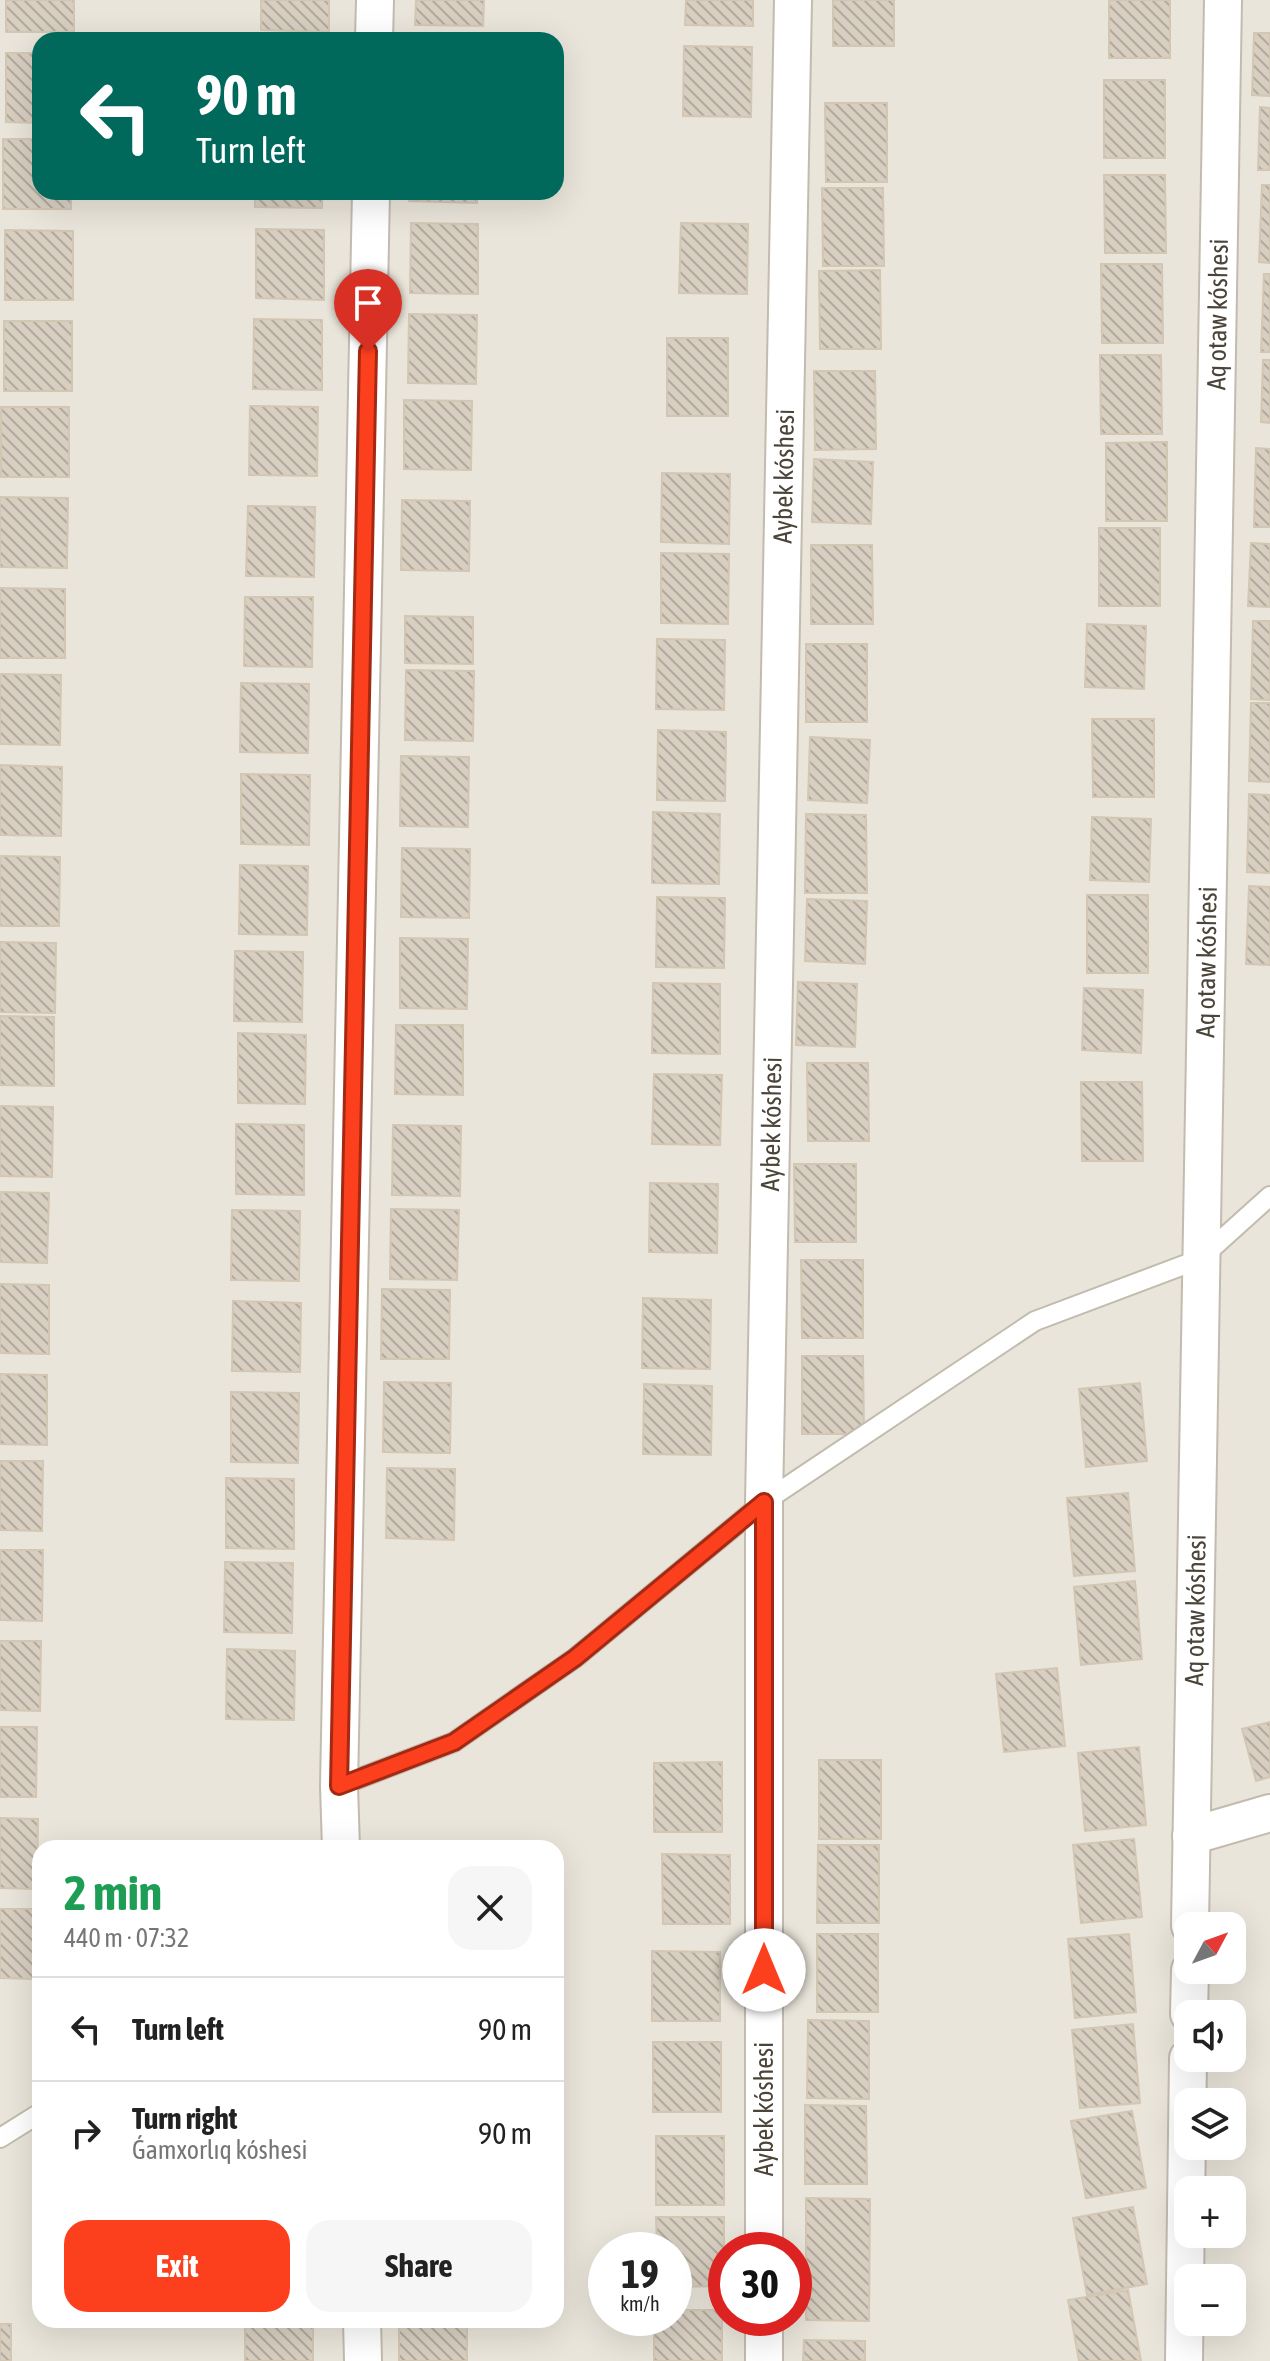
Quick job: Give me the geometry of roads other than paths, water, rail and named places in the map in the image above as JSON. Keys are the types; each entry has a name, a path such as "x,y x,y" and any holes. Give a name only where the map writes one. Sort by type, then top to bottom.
{"street":[{"path":"374,32 375,0"},
{"name":"Aybek kóshesi","path":"764,2232 764,1502 793,0"},
{"name":"Aq otaw kóshesi","path":"1190,1912 1223,0"},
{"path":"341,1840 339,1786 371,200"},
{"path":"1191,1836 1270,1813"},
{"path":"1184,2361 1188,2072"},
{"path":"362,2328 363,2361"},
{"path":"764,2336 764,2361"}],"lane":[{"path":"339,1786 454,1742 575,1658 764,1502 1035,1321 1200,1259 1270,1196"},
{"path":"0,2138 32,2118"}]}
